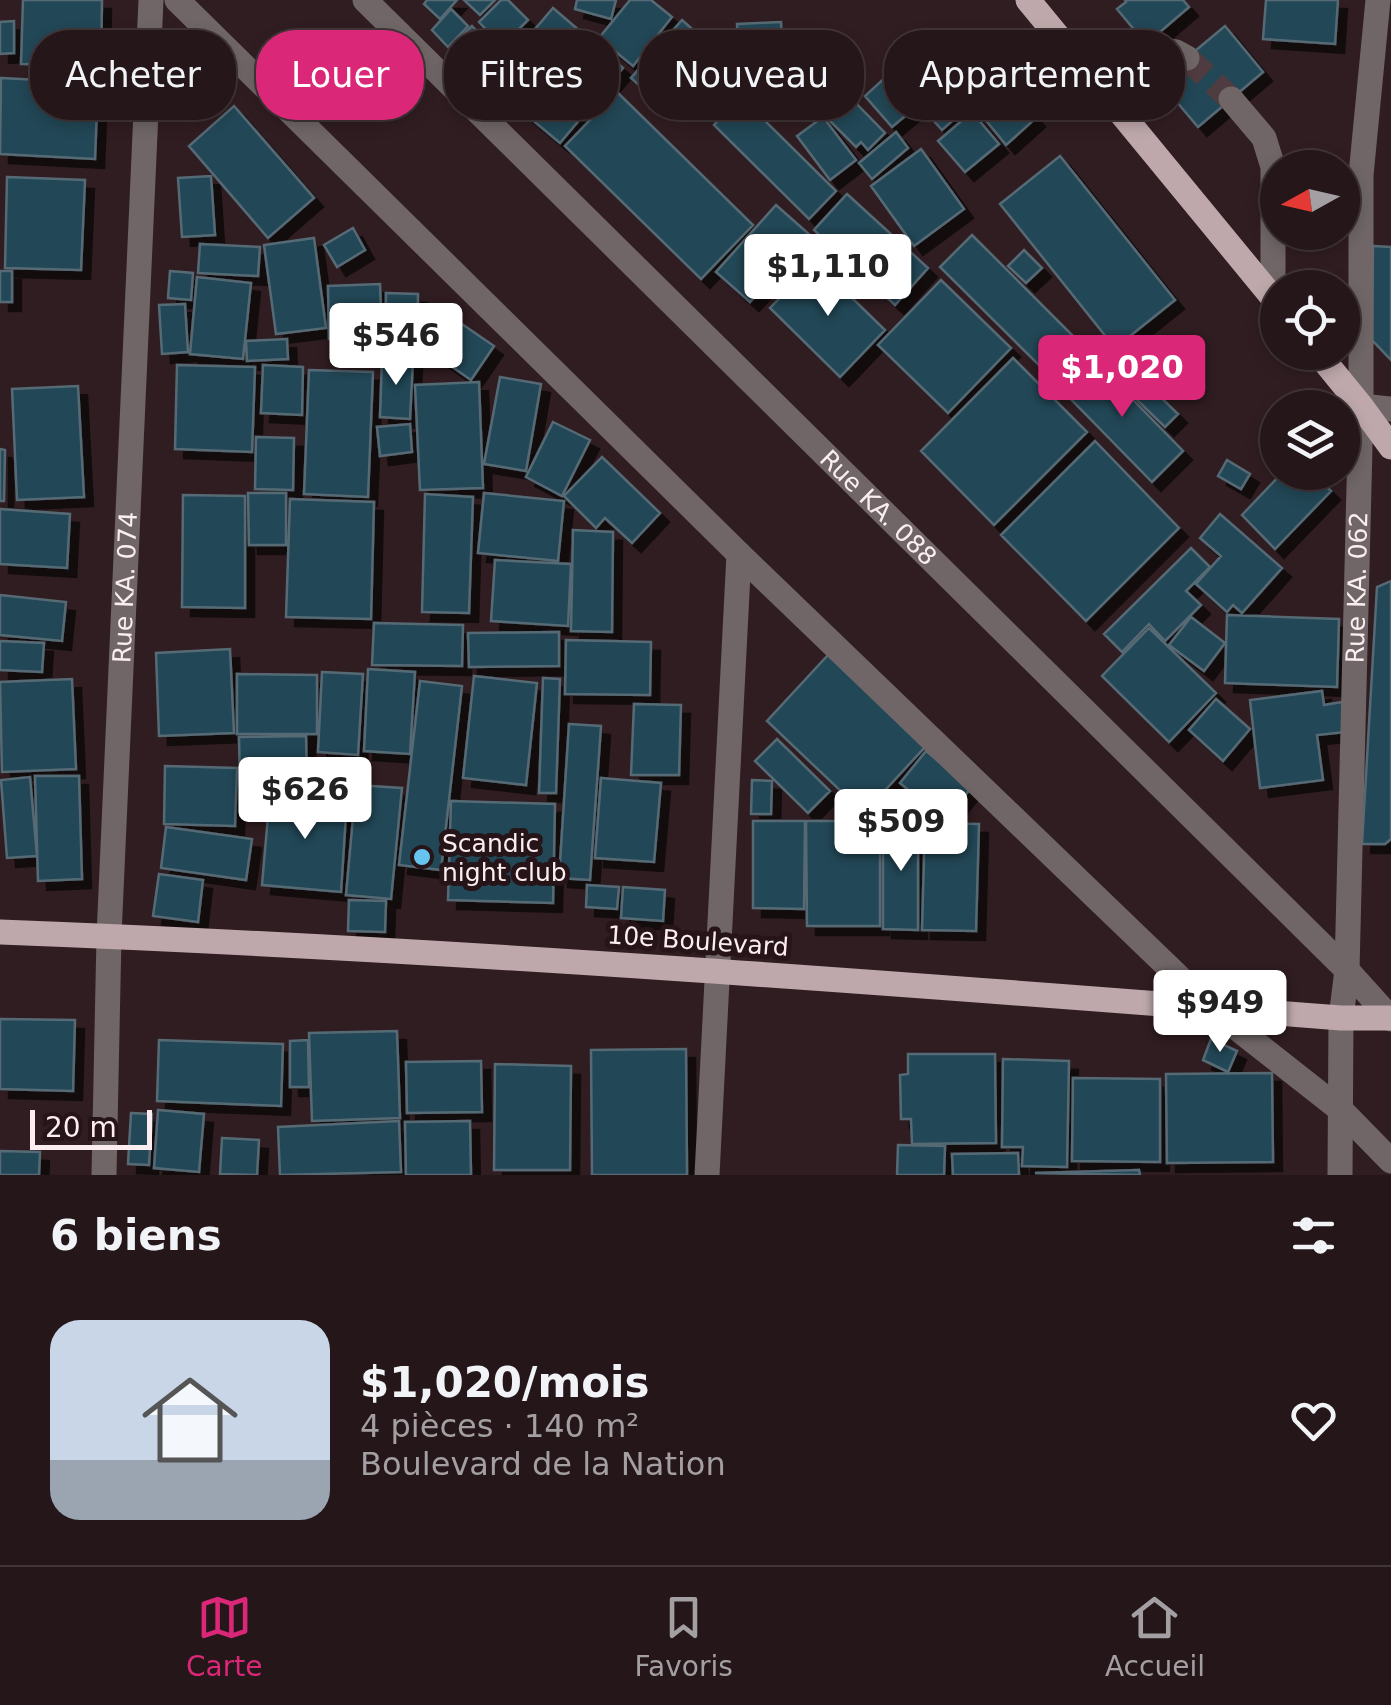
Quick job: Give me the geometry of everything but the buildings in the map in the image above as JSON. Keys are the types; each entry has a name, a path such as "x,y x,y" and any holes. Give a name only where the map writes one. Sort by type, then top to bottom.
{"main road":[{"path":"1028,0 1052,30"},
{"path":"1126,120 1260,283"},
{"path":"1333,370 1391,447"},
{"name":"10e Boulevard","path":"0,932 718,971 1342,1018 1391,1018"}],"street":[{"name":"Rue KA. 074","path":"104,1175 109,936 151,0"},
{"path":"177,0 739,554 1211,1008 1342,1111 1391,1161"},
{"name":"Rue KA. 088","path":"365,0 1347,970 1391,1018"},
{"name":"Rue KA. 062","path":"1340,1175 1362,406 1361,176 1378,0"},
{"path":"1232,98 1264,138 1273,167 1275,270"},
{"path":"1362,406 1391,409"},
{"path":"707,1175 739,554"}],"tunnel":[{"path":"1187,58 1231,99"}],"place":[{"name":"Scandic night club","path":"422,857"}]}
